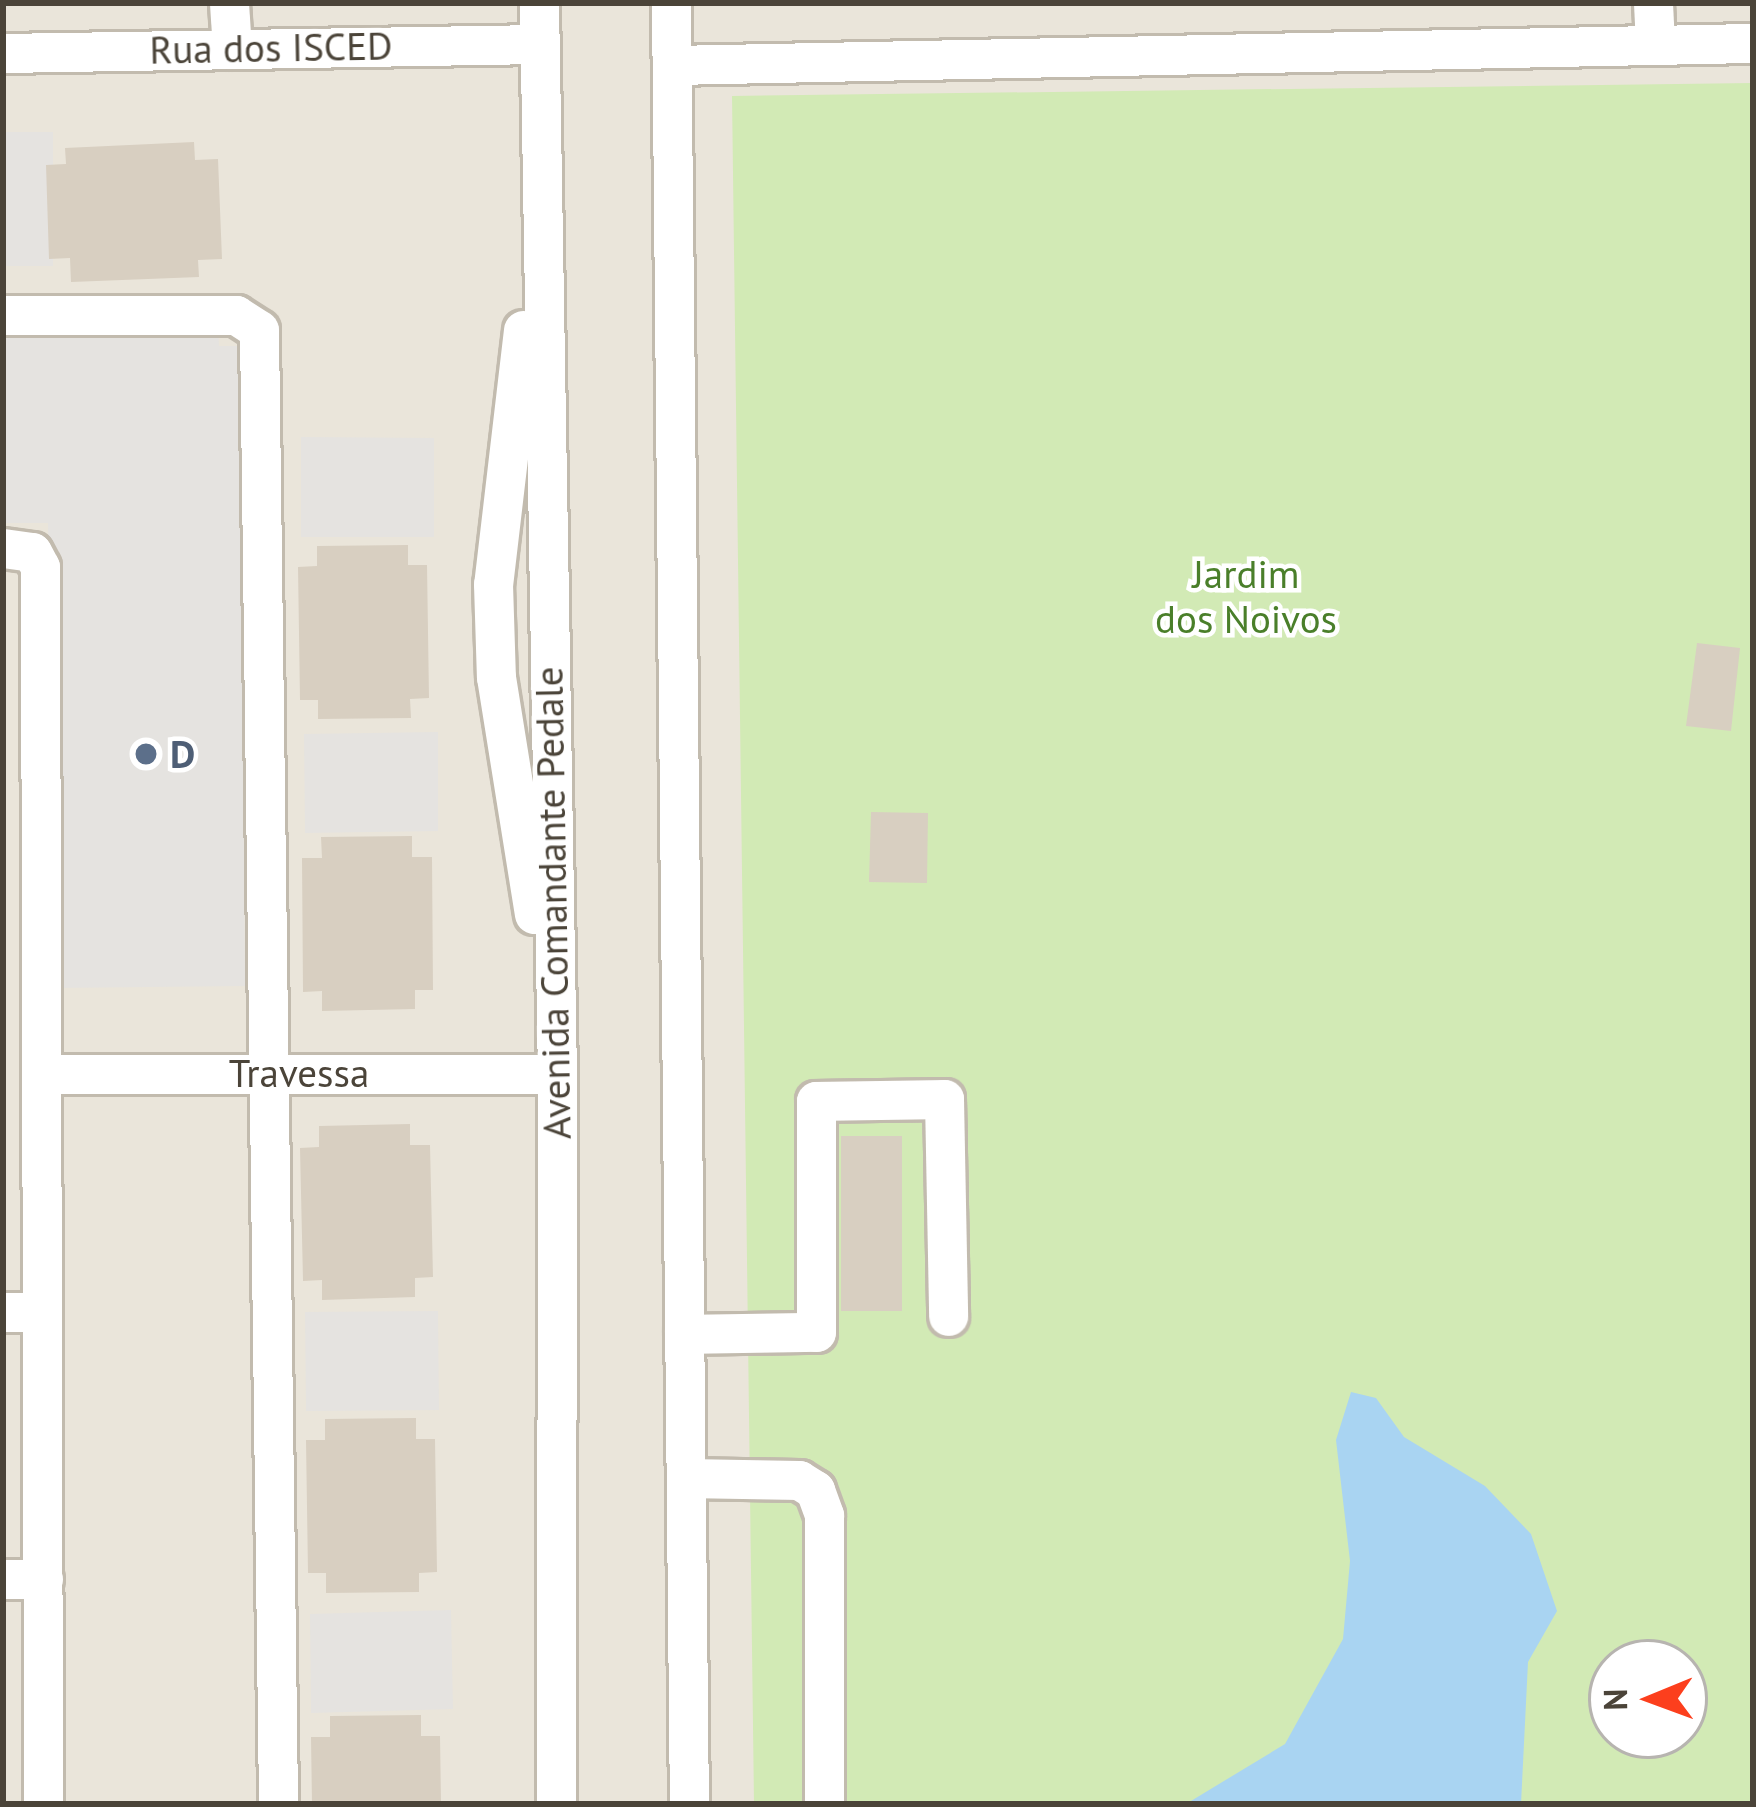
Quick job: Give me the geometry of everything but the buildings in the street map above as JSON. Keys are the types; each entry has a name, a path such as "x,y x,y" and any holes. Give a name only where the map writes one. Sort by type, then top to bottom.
{"street":[{"path":"229,3 232,49"},
{"name":"Avenida Comandante Pedale","path":"539,3 557,1074 556,1804"},
{"path":"671,3 689,1804"},
{"path":"1653,3 1655,44"},
{"path":"673,65 1753,43"},
{"name":"Rua dos ISCED","path":"3,53 539,44"},
{"path":"542,224 493,584 508,769 554,991"},
{"path":"3,315 236,315 259,330 278,1804"},
{"path":"3,548 32,552 40,567 22,931 41,1074 22,1311 43,1579 43,1804"},
{"name":"Travessa","path":"41,1074 557,1074"},
{"path":"684,1334 816,1332 816,1101 944,1099 948,1316"},
{"path":"686,1478 799,1480 815,1490 824,1514 824,1804"},
{"path":"3,1579 43,1579"}],"shaded area":[{"path":"3,3 1753,3 1753,1804 3,1804"},
{"path":"3,132 53,132 53,266 3,266"},
{"name":"D","path":"218,321 219,346 240,346 245,986 52,988 48,523 3,523 3,323"},
{"path":"301,437 434,438 434,537 301,537"},
{"name":"D","path":"438,732 438,831 305,833 304,734"},
{"path":"438,1311 439,1410 306,1411 305,1312"},
{"path":"451,1610 453,1709 311,1713 310,1614"}],"green space":[{"name":"Jardim dos Noivos","path":"1753,83 1753,1804 754,1804 732,96"}],"water":[{"path":"1351,1392 1376,1398 1404,1437 1485,1486 1531,1534 1557,1611 1528,1662 1521,1804 1186,1804 1285,1744 1343,1639 1350,1561 1336,1440"}],"place":[{"name":"D","path":"146,754"}]}
